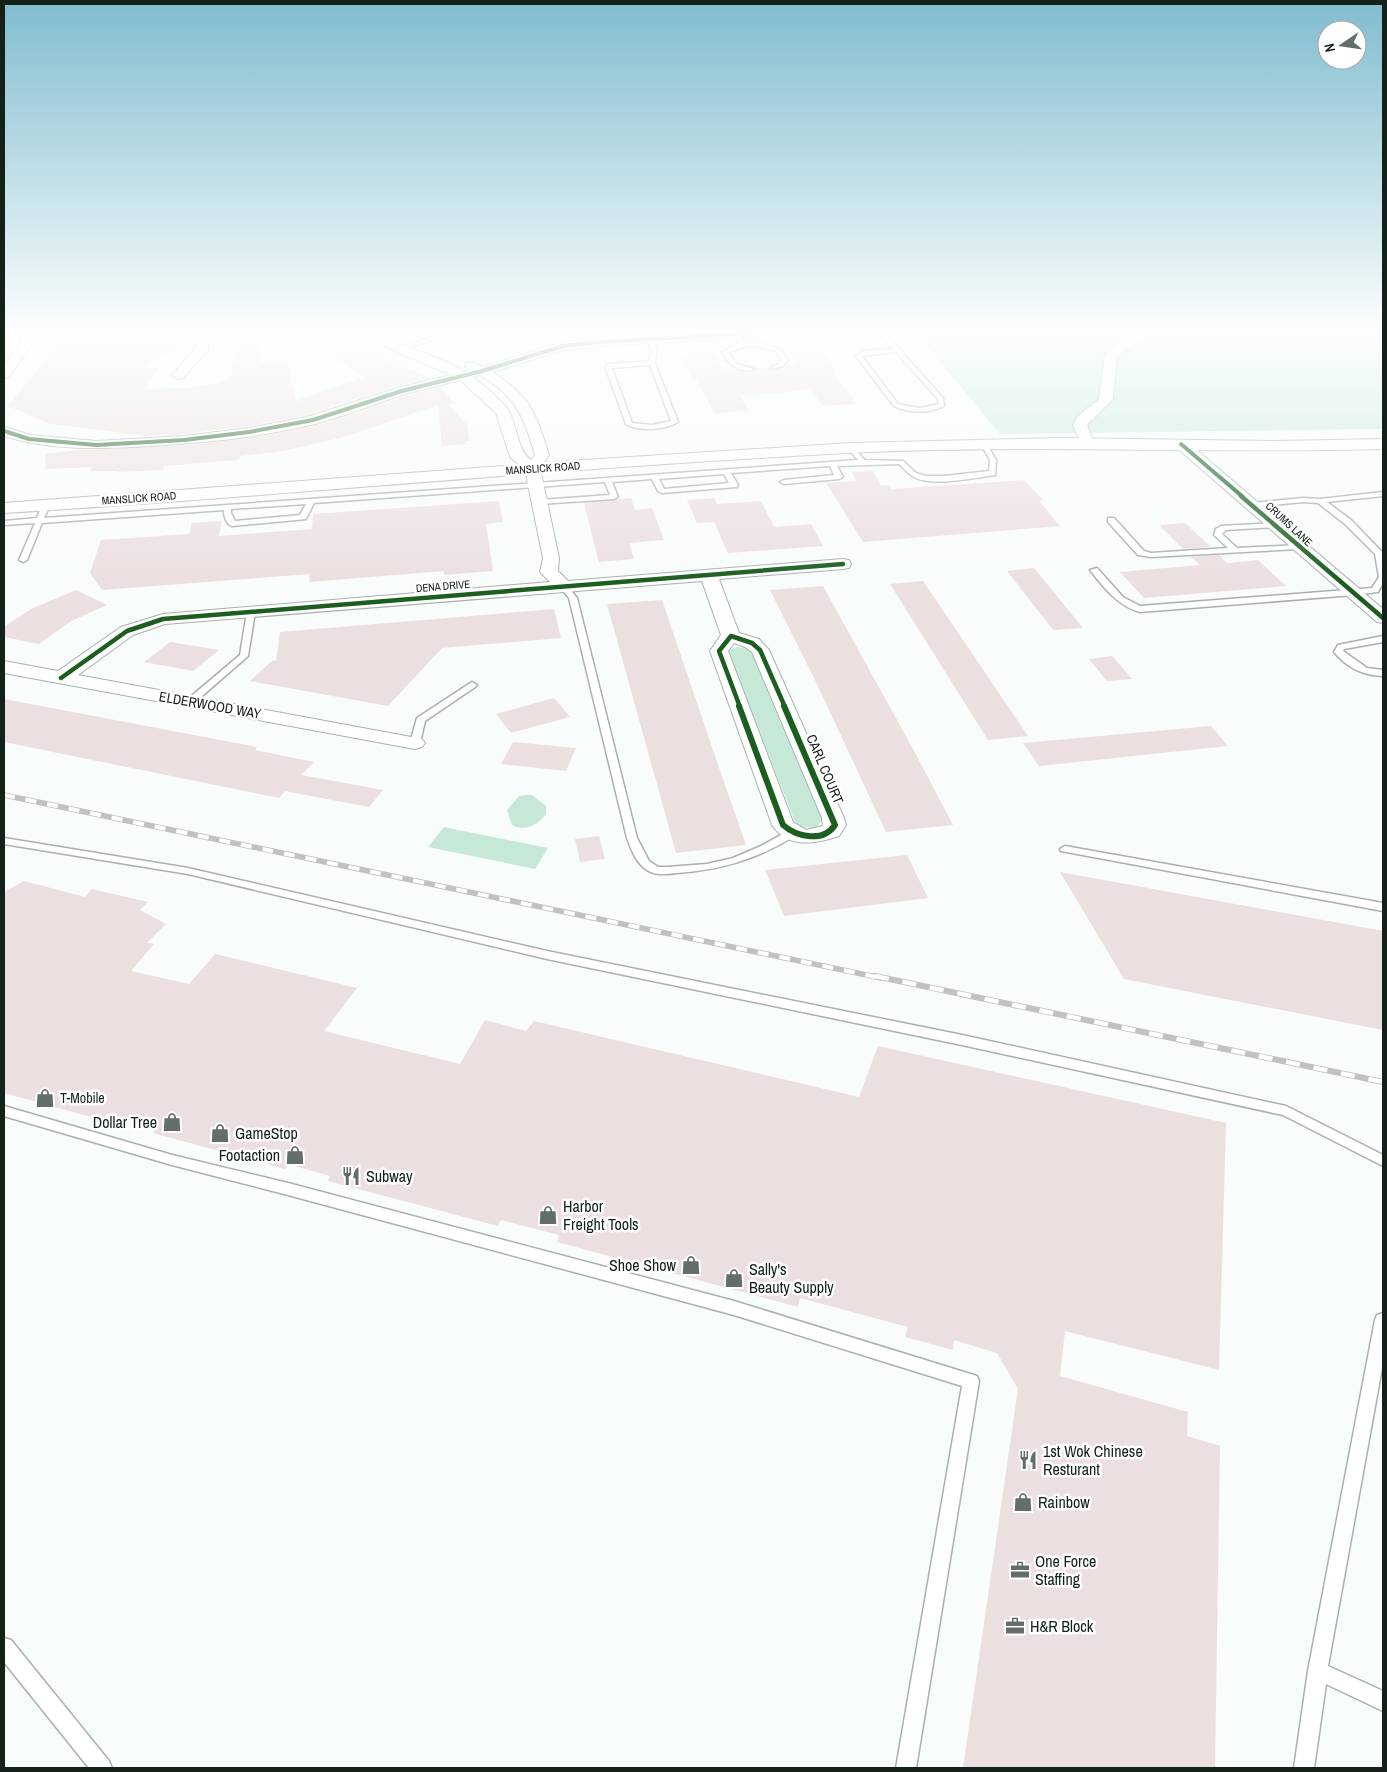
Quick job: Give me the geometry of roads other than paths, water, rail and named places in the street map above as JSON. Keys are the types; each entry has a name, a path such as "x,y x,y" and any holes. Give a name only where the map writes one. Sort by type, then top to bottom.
{"main road":[{"name":"MANSLICK ROAD","path":"4,508 43,513 278,489 532,468 851,448 1087,443 1327,446 1383,444"}],"street":[{"path":"4,431 29,439 96,445 184,440 240,433 313,420 326,416"},
{"path":"504,416 517,457 532,468 551,558 549,572 563,586"},
{"path":"529,416 542,455 532,468"},
{"path":"1087,416 1080,425 1087,443"},
{"name":"CRUMS LANE","path":"1181,444 1383,618"},
{"name":"DENA DRIVE","path":"61,678 113,639 141,625 162,620 843,564"},
{"path":"708,574 731,636 719,651 783,825 792,834"},
{"name":"CARL COURT","path":"731,636 752,642 760,650 835,825 831,831 805,837 792,834"},
{"name":"ELDERWOOD WAY","path":"4,667 416,742"}],"lane":[{"path":"626,416 629,424 640,428 661,426 675,422 672,416"},
{"path":"4,523 43,513 228,507 358,498 358,505 538,493 608,480 863,462 901,462 914,475 920,478 932,479 992,474 993,460 984,444"},
{"path":"851,448 863,462"},
{"path":"784,482 839,477 832,464"},
{"path":"655,477 662,491 734,485 727,472"},
{"path":"538,493 614,497 608,480"},
{"path":"1253,505 1303,500 1320,501 1383,494"},
{"path":"228,507 227,513 232,524 304,517 310,501"},
{"path":"1094,570 1122,602 1140,610 1375,590 1383,577 1379,553 1348,522 1320,501"},
{"path":"23,560 43,513"},
{"path":"1111,520 1141,552 1151,555 1299,547"},
{"path":"1236,551 1218,535 1219,531 1224,528 1275,525"},
{"path":"563,586 573,598 632,838 643,862 653,869 666,871 692,870 729,864 749,857 792,834"},
{"path":"191,701 244,656 251,612"},
{"path":"1383,639 1341,647 1338,652 1358,668 1375,674 1383,672"},
{"path":"416,742 420,720 472,685"},
{"path":"4,841 188,871 547,955 962,1040 1286,1111 1383,1160"},
{"path":"1065,849 1383,907"},
{"path":"4,1111 172,1160 430,1226 734,1308 971,1382 906,1768"},
{"path":"1304,1768 1318,1671 1383,1320"},
{"path":"4,1647 102,1768"},
{"path":"1318,1671 1383,1701"}],"railway":[{"path":"4,795 881,978"},
{"path":"875,976 1383,1082"}],"place":[{"name":"T-Mobile","path":"45,1098"},
{"name":"Dollar Tree","path":"172,1122"},
{"name":"GameStop","path":"220,1133"},
{"name":"Footaction","path":"295,1155"},
{"name":"Subway","path":"351,1176"},
{"name":"Harbor Freight Tools","path":"548,1215"},
{"name":"Shoe Show","path":"691,1265"},
{"name":"Sally's Beauty Supply","path":"734,1278"},
{"name":"1st Wok Chinese Resturant","path":"1028,1460"},
{"name":"Rainbow","path":"1023,1502"},
{"name":"One Force Staffing","path":"1020,1570"},
{"name":"H&R Block","path":"1015,1626"}]}
